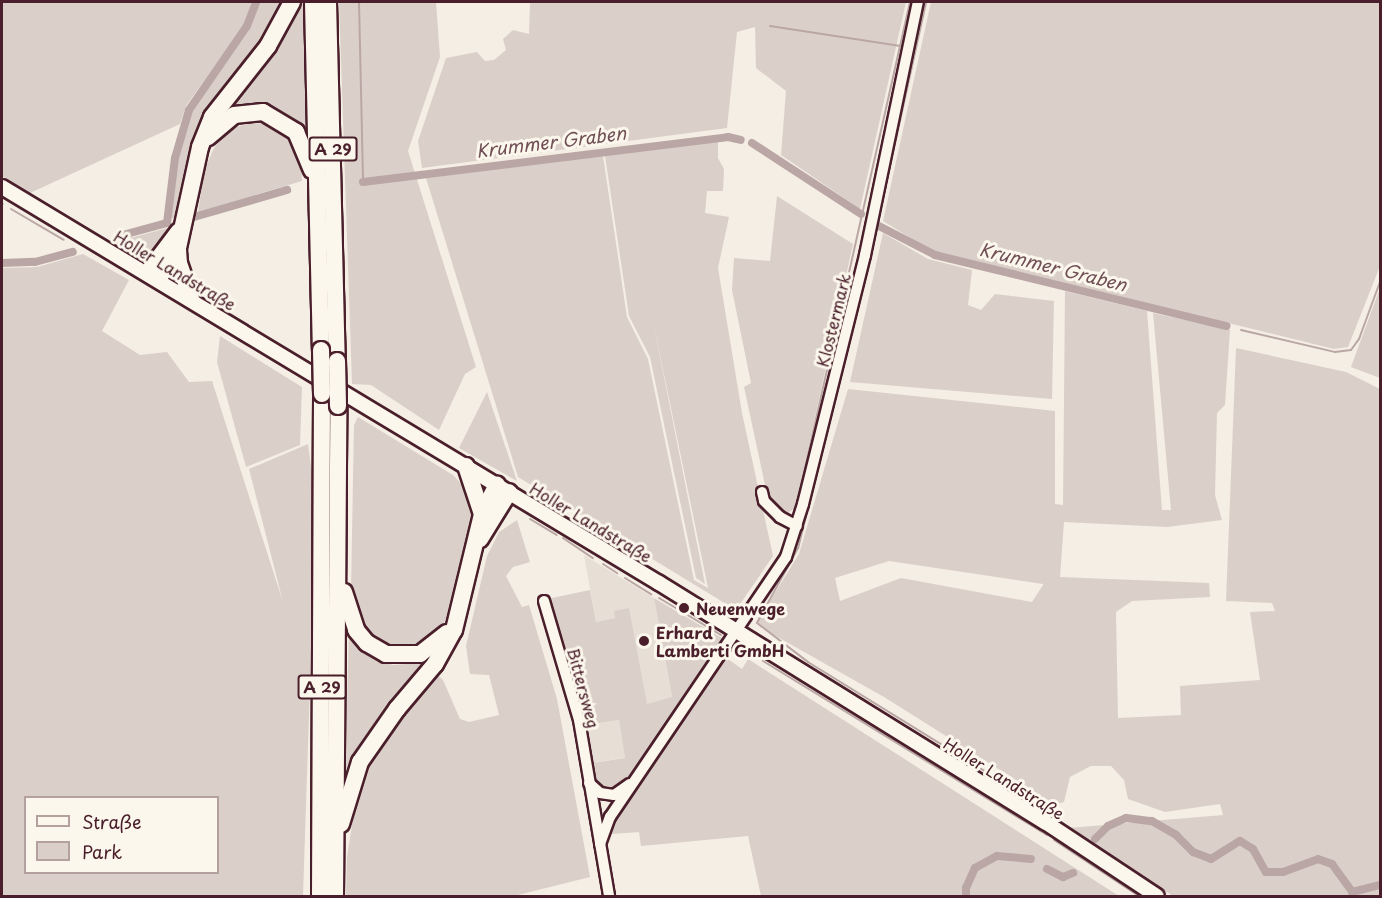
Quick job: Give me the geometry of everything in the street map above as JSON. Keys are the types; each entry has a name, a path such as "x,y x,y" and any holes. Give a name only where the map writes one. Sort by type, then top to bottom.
{"highway":[{"path":"191,298 179,264 179,231 200,147 212,117 268,46 292,2"},
{"name":"A 29","path":"313,2 322,394 320,897"},
{"name":"A 29","path":"328,2 338,406 335,897"},
{"path":"200,147 215,127 234,115 263,112 296,132 318,184"},
{"path":"153,275 179,231"},
{"path":"153,275 178,249"},
{"path":"466,466 482,514"},
{"path":"336,836 360,762 397,709 435,664 458,617 482,514 503,489"},
{"path":"476,545 503,489"},
{"path":"338,579 356,630 367,643 386,654 408,656 429,650 458,617"}],"main road":[{"name":"Holler Landstraße","path":"2,187 153,275 738,632 1045,822 1157,897"}],"street":[{"name":"Klostermark","path":"738,632 786,556 797,526 865,255 918,2"},
{"path":"762,492 764,501 797,526"},
{"name":"Bittersweg","path":"544,601 579,720 609,897"},
{"path":"600,844 610,817 738,632"},
{"path":"589,783 600,793 614,795 634,782"}],"shaded area":[{"path":"584,555 654,598 672,698 647,704 616,618 596,622"},
{"path":"619,720 625,758 592,763 586,725"}],"green space":[{"path":"2,2 252,2 244,25 186,106 180,124 30,193 2,176"},
{"path":"259,2 283,2 269,32 198,131 176,218 168,219 177,158 192,110 251,26"},
{"path":"296,2 305,2 308,141 290,120 217,121"},
{"path":"339,2 436,2 440,57 408,151 476,367 465,374 439,430 371,385 352,384"},
{"path":"530,2 906,2 860,209 781,155 786,91 756,68 755,27 737,32 727,128 422,168 418,141 446,58 477,52 485,61 494,60 506,50 503,39 513,30 529,34"},
{"path":"931,2 1380,2 1380,266 1348,347 1334,349 930,250 883,221"},
{"path":"250,123 269,124 283,131 301,163 302,181 198,212 204,171 214,148 230,129"},
{"path":"718,141 718,158 724,169 723,191 707,191 705,213 729,217 718,268 742,413 773,556 736,610 518,477 426,178 603,156 627,317 648,359 694,580 708,588 652,316 705,584 696,578 650,357 629,316 605,156"},
{"path":"777,196 853,244 795,508 785,515 768,499 744,387 751,383 732,290 734,258 770,261"},
{"path":"171,227 154,250 142,255 126,251 115,242"},
{"path":"883,233 928,259 972,270 968,305 981,310 995,294 1054,301 1052,399 850,382"},
{"path":"83,254 129,280 102,331 140,355 167,352 189,382 212,381 283,602 249,469 308,444 316,503 303,896 2,896 2,268 37,267"},
{"path":"1380,288 1380,378 1351,367"},
{"path":"1065,291 1147,311 1162,510 1171,510 1153,313 1230,330 1225,405 1217,413 1215,495 1222,520 1167,527 1064,522 1060,577 1209,583 1210,597 1132,601 1116,612 1118,718 1181,715 1180,686 1260,680 1250,612 1275,611 1272,603 1226,601 1236,348 1346,372 1380,389 1380,896 1173,896 1068,828 1223,815 1220,804 1165,812 1128,799 1124,780 1111,766 1091,766 1070,777 1064,802 1047,807 1027,787 884,697 760,627 758,620 799,554 848,389 1055,411 1055,504 1063,505","holes":["889,561 1043,584 1032,602 901,578 840,601 835,578"]},
{"path":"220,336 302,387 300,445 246,467 217,362"},
{"path":"487,392 517,481 459,448"},
{"path":"358,417 453,475 474,498 476,511 455,600 440,631 422,643 400,648 379,641 361,624 351,589 354,425"},
{"path":"517,520 530,562 513,567 506,576 522,607 529,605 557,699 590,877 514,896 346,896 347,857 359,780 388,731 435,673 443,680 460,719 469,722 499,715 489,675 470,674 466,646 487,556 499,532"},
{"path":"590,590 596,622 615,618 614,611 629,608 647,704 672,697 654,598 722,638 724,644 635,772 615,790 600,789 592,783 579,698 547,599","holes":["619,720 625,758 592,763 587,725"]},
{"path":"349,628 370,657 393,665 420,663 437,654 370,732 345,789"},
{"path":"725,657 742,669 748,659 1119,896 761,896 748,836 641,846 639,832 612,834 616,817"}],"waterway":[{"path":"119,236 167,223 175,158 189,110 247,26 256,2"},
{"path":"359,2 363,182"},
{"path":"797,503 910,2"},
{"path":"874,239 926,2"},
{"path":"770,26 900,46"},
{"name":"Krummer Graben","path":"363,182 728,137 741,140"},
{"name":"Krummer Graben","path":"752,143 861,214"},
{"name":"Krummer Graben","path":"194,217 287,190"},
{"path":"11,209 64,240"},
{"name":"Krummer Graben","path":"877,225 935,255 1226,326"},
{"name":"Krummer Graben","path":"2,263 35,262 73,252"},
{"name":"Krummer Graben","path":"1241,330 1335,352 1351,350 1359,339 1380,282"},
{"path":"862,288 798,548 757,623 808,662 1041,806"},
{"path":"530,519 557,535"},
{"path":"563,538 593,558"},
{"path":"603,564 617,573"},
{"path":"625,578 651,594"},
{"path":"659,598 721,635"},
{"path":"763,661 1047,835"},
{"path":"1095,839 1108,826 1126,818 1152,821 1176,835 1193,852 1211,859 1240,841 1253,849 1266,872 1283,872 1318,859 1332,864 1352,892 1380,885"},
{"path":"1054,840 1139,896"},
{"path":"966,896 966,888 975,868 997,856 1031,859"},
{"path":"1047,869 1063,877 1073,873"}],"place":[{"name":"Neuenwege","path":"684,608"},
{"name":"Erhard Lamberti GmbH","path":"644,641"}]}
